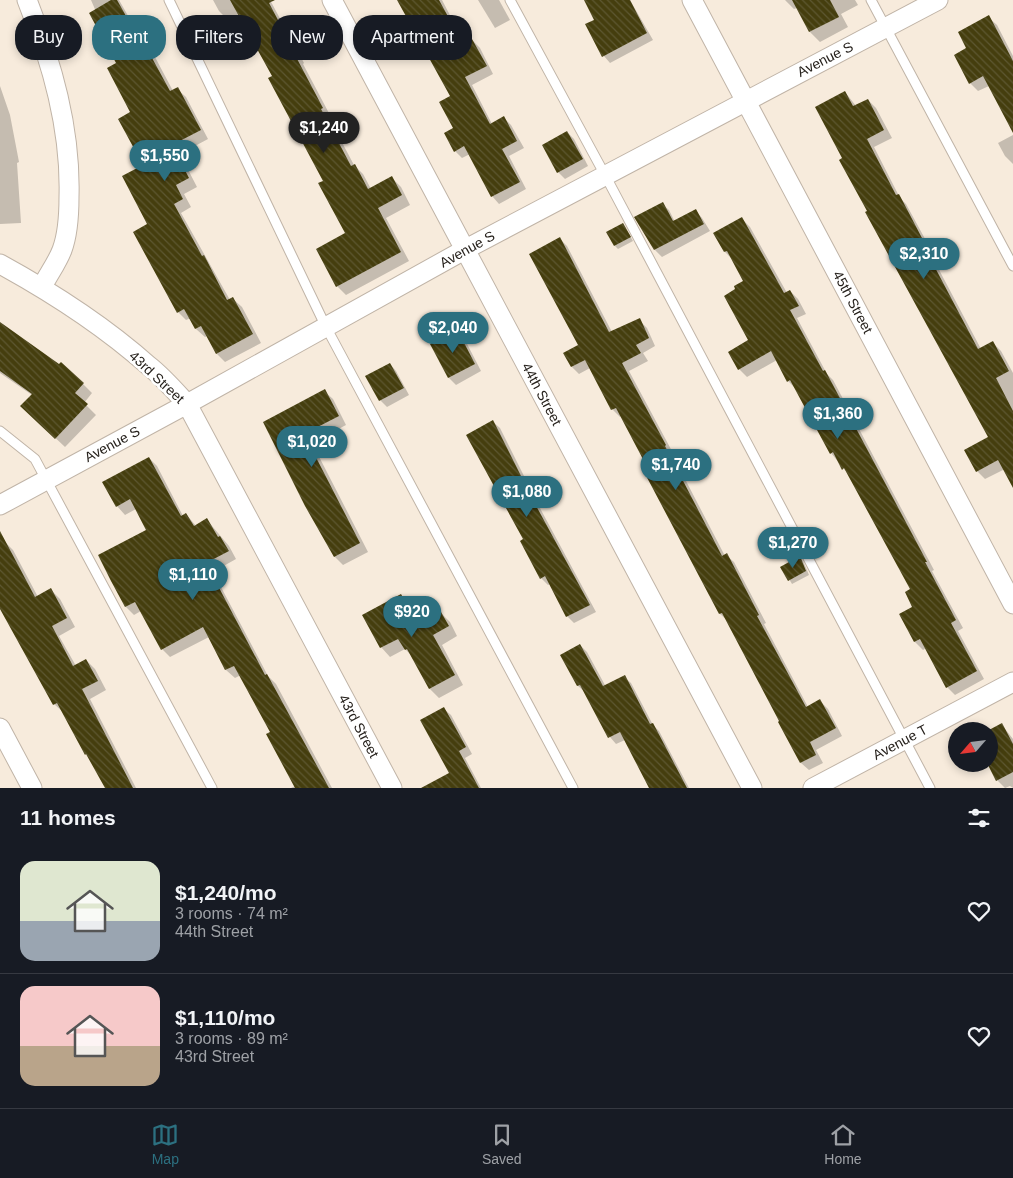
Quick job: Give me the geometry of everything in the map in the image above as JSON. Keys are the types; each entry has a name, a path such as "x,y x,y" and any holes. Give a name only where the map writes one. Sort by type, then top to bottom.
{"street":[{"path":"27,0 52,70 64,124 70,172 69,218 62,250 42,287"},
{"name":"44th Street","path":"332,0 752,788"},
{"name":"45th Street","path":"692,0 1013,604"},
{"name":"Avenue S","path":"0,505 605,175 938,0"},
{"name":"43rd Street","path":"0,264 42,287 90,319 150,366 187,404 392,788"},
{"name":"Avenue T","path":"813,788 1013,682"},
{"path":"0,728 32,788"}],"lane":[{"path":"169,0 326,327 573,788"},
{"path":"510,0 605,175 930,788"},
{"path":"871,0 1013,266"},
{"path":"0,431 36,459 212,788"}],"building":[{"path":"111,0 117,0 125,15 92,15 92,19 89,13"},
{"path":"230,0 275,0 269,3 275,15 271,15 271,60 298,60 351,166 355,164 368,189 392,176 402,195 378,208 401,252 336,287 316,249 345,233 318,183 323,181 268,78 272,76 261,56 261,15 238,15"},
{"path":"397,0 439,0 447,15 405,15"},
{"path":"584,0 630,0 647,33 602,57 585,24 594,20"},
{"path":"792,0 830,0 839,17 809,32"},
{"path":"989,15 1013,61 1013,133 983,76 969,84 954,55 966,48 958,32"},
{"path":"472,39 487,66 465,77 490,124 504,116 517,141 502,149 520,182 491,197 464,146 454,152 444,133 453,128 439,102 450,96 430,60 472,60"},
{"path":"114,60 153,60 170,91 178,87 201,130 172,145 189,178 176,185 183,199 174,204 202,256 204,255 227,300 233,297 253,334 216,354 201,326 195,329 184,309 177,313 133,232 147,224 122,176 143,165 118,119 130,112 107,68 116,63"},
{"path":"845,91 853,106 868,99 884,130 867,139 896,195 899,194 923,240 921,241 978,349 993,341 1009,371 996,378 1013,411 1013,488 998,460 976,472 964,450 988,437 865,212 867,211 839,160 842,158 815,107"},
{"path":"567,131 583,159 557,173 542,145"},
{"path":"663,202 673,221 696,209 704,224 654,250 634,217"},
{"path":"742,217 784,293 790,290 799,306 790,310 823,371 825,370 956,620 951,623 977,671 946,688 920,639 914,642 899,614 912,607 905,592 910,589 844,468 842,470 833,452 830,454 790,380 787,382 771,351 738,370 728,352 748,340 724,296 735,289 734,286 743,281 727,251 724,252 713,233"},
{"path":"623,223 631,237 614,246 606,232"},
{"path":"560,237 609,332 640,318 649,338 636,345 641,353 622,363 722,556 727,553 759,615 757,616 806,707 820,699 836,728 810,742 816,755 800,763 722,613 719,614 642,468 646,465 616,408 611,410 585,360 571,367 563,353 578,345 529,254"},
{"path":"0,322 59,364 61,362 84,383 75,393 88,404 55,439 20,406 32,394 0,371"},
{"path":"457,329 475,364 448,378 430,344"},
{"path":"390,363 404,388 379,401 365,376"},
{"path":"325,389 339,416 304,434 360,543 334,557 305,506 263,422"},
{"path":"493,420 534,502 590,605 566,617 545,576 540,579 520,541 523,539 466,435"},
{"path":"149,457 181,516 186,513 194,526 207,518 229,551 206,563 265,675 267,674 329,788 295,788 266,734 270,732 234,666 225,670 203,627 161,650 135,602 125,607 98,555 146,530 130,499 116,507 102,482"},
{"path":"0,531 35,597 51,588 67,618 52,626 73,666 86,659 98,681 82,689 133,788 105,788 57,703 53,705 0,609"},
{"path":"800,556 806,571 788,581 780,567"},
{"path":"401,594 417,624 441,612 449,626 433,635 455,675 429,689 407,649 405,650 398,639 380,648 362,615"},
{"path":"580,644 603,686 625,675 650,724 653,723 687,788 649,788 620,732 608,738 580,685 577,686 560,655"},
{"path":"444,707 466,747 459,751 479,788 421,788 449,773 420,720"},
{"path":"1002,723 1013,744 1013,772 996,781 992,772 998,772 998,725"}]}
